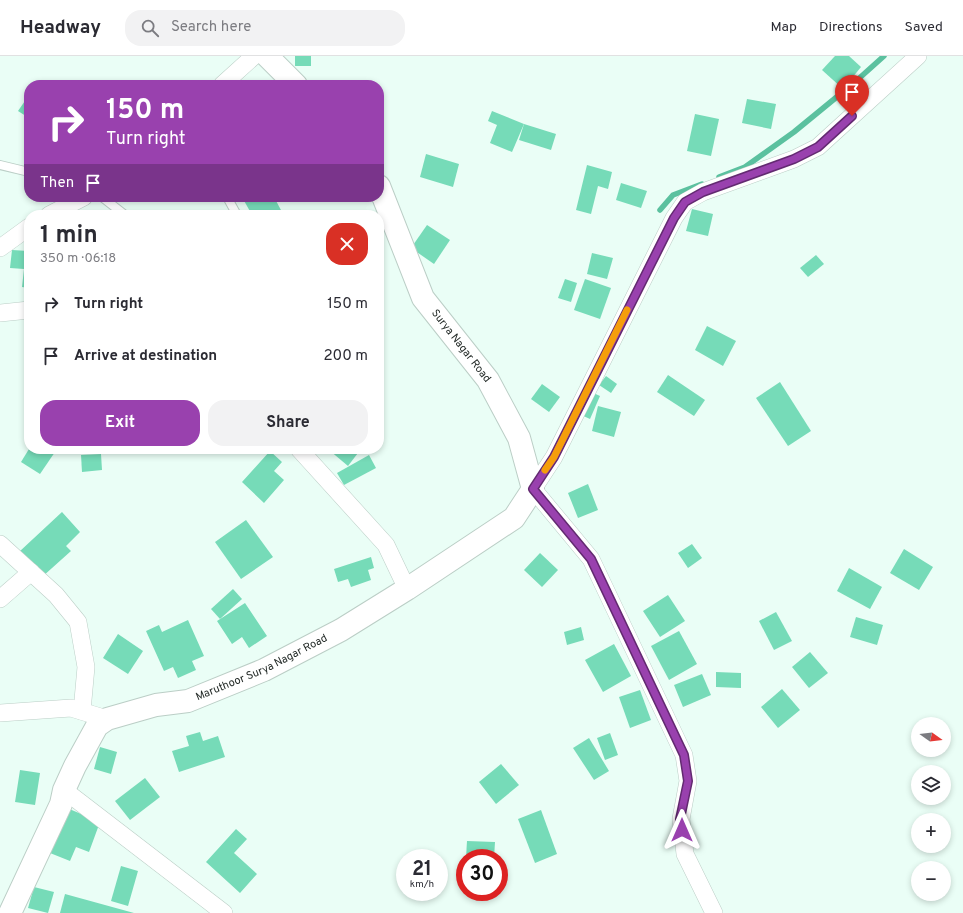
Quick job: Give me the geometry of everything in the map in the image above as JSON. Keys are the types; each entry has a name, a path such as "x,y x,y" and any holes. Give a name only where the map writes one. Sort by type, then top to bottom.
{"street":[{"path":"228,80 254,56"},
{"path":"267,56 291,80"},
{"path":"304,454 386,545 407,589 514,518 554,457 674,218 685,202 703,192 794,159 818,147 918,56"},
{"name":"Surya Nagar Road","path":"384,199 423,298 488,380 519,438 533,489"},
{"path":"59,210 74,202"},
{"path":"0,248 24,231"},
{"path":"0,313 24,311"},
{"path":"533,489 591,559 684,755 688,781 680,819 685,854 714,913"},
{"path":"0,544 56,595 78,622 86,667 82,711"},
{"path":"0,599 31,572"},
{"name":"Maruthoor Surya Nagar Road","path":"106,719 156,705 188,701 264,670 341,630 407,589"},
{"path":"0,713 71,708 106,719"},
{"path":"10,913 28,879 61,804 64,790 75,766 97,726 106,719"},
{"path":"64,790 224,913"}],"lane":[{"path":"0,165 24,171"},
{"path":"108,202 119,210"}],"building":[{"path":"295,56 311,56 311,66 295,66"},
{"path":"835,56 849,56 861,67 843,89 822,70"},
{"path":"747,99 776,104 771,129 742,123"},
{"path":"24,102 24,115 18,111"},
{"path":"492,111 524,124 512,152 490,143 497,125 488,121"},
{"path":"695,114 719,119 711,156 687,151"},
{"path":"524,124 556,134 551,150 519,140"},
{"path":"426,154 459,164 453,187 420,177"},
{"path":"587,165 612,172 608,189 598,186 591,214 576,210"},
{"path":"621,183 647,191 641,208 616,200"},
{"path":"245,202 277,202 281,210 249,210"},
{"path":"692,209 713,214 708,236 686,231"},
{"path":"427,225 450,240 434,264 411,248"},
{"path":"12,250 24,251 24,269 10,268"},
{"path":"592,253 613,258 607,279 587,274"},
{"path":"816,255 824,264 808,277 800,268"},
{"path":"24,269 24,287 22,287"},
{"path":"565,279 577,283 571,302 558,298"},
{"path":"585,279 611,288 600,319 574,310"},
{"path":"707,326 736,341 723,366 695,350"},
{"path":"668,375 705,400 694,416 657,392"},
{"path":"606,376 617,384 611,393 599,385"},
{"path":"780,382 811,431 788,446 756,398"},
{"path":"542,384 560,397 549,412 531,399"},
{"path":"589,391 600,396 590,419 579,414"},
{"path":"598,406 621,412 614,437 592,431"},
{"path":"26,454 54,454 40,474 21,462"},
{"path":"101,454 102,470 82,472 81,455"},
{"path":"267,454 273,454 282,462 274,471 284,480 264,503 242,482"},
{"path":"334,454 357,454 348,466"},
{"path":"369,455 376,468 344,485 337,473"},
{"path":"588,484 598,510 578,518 568,493"},
{"path":"62,512 80,532 66,546 71,551 42,577 19,552"},
{"path":"246,520 273,557 241,579 215,542"},
{"path":"692,544 702,558 688,568 678,553"},
{"path":"904,549 933,567 919,590 890,573"},
{"path":"540,553 558,570 542,587 524,570"},
{"path":"371,557 374,568 368,570 371,580 351,587 348,579 338,582 334,569"},
{"path":"849,568 882,587 870,609 837,591"},
{"path":"233,589 242,599 220,619 211,609"},
{"path":"668,595 685,621 660,637 643,611"},
{"path":"245,603 267,636 249,648 242,637 232,644 217,621"},
{"path":"776,612 792,641 774,650 759,621"},
{"path":"856,617 883,625 877,645 850,637"},
{"path":"188,620 204,656 192,661 196,670 178,678 173,667 164,671 146,631 159,625 162,632"},
{"path":"581,627 584,640 567,645 564,632"},
{"path":"679,631 697,664 669,680 651,646"},
{"path":"118,634 143,651 128,674 103,658"},
{"path":"614,644 631,676 603,692 585,660"},
{"path":"810,652 828,673 809,688 792,667"},
{"path":"716,672 741,673 741,688 716,687"},
{"path":"702,674 711,695 683,707 674,685"},
{"path":"782,689 800,710 778,728 761,707"},
{"path":"640,690 651,720 630,728 619,697"},
{"path":"200,732 203,741 218,736 225,757 179,772 172,751 189,746 186,736"},
{"path":"610,733 618,755 605,760 597,738"},
{"path":"589,738 609,771 594,780 573,748"},
{"path":"100,747 117,752 111,774 94,769"},
{"path":"501,764 519,785 496,804 479,782"},
{"path":"20,770 40,773 35,805 15,802"},
{"path":"145,778 160,797 130,820 115,801"},
{"path":"67,808 100,822 89,852 76,847 70,861 50,853"},
{"path":"541,810 557,854 535,863 518,819"},
{"path":"236,829 247,839 234,853 257,874 240,893 206,862"},
{"path":"467,841 495,842 495,849 467,849"},
{"path":"121,866 138,871 128,906 111,901"},
{"path":"34,887 54,892 48,913 28,908"},
{"path":"65,894 134,913 60,913"}],"waterway":[{"path":"719,177 745,167 794,132 884,56"},
{"path":"660,210 673,195 702,184"}],"slow traffic":[{"path":"545,470 554,457 627,310"}],"route":[{"path":"682,830 680,819 688,781 684,755 591,559 533,489 554,457 674,218 685,202 703,192 794,159 818,147 852,116"}]}
